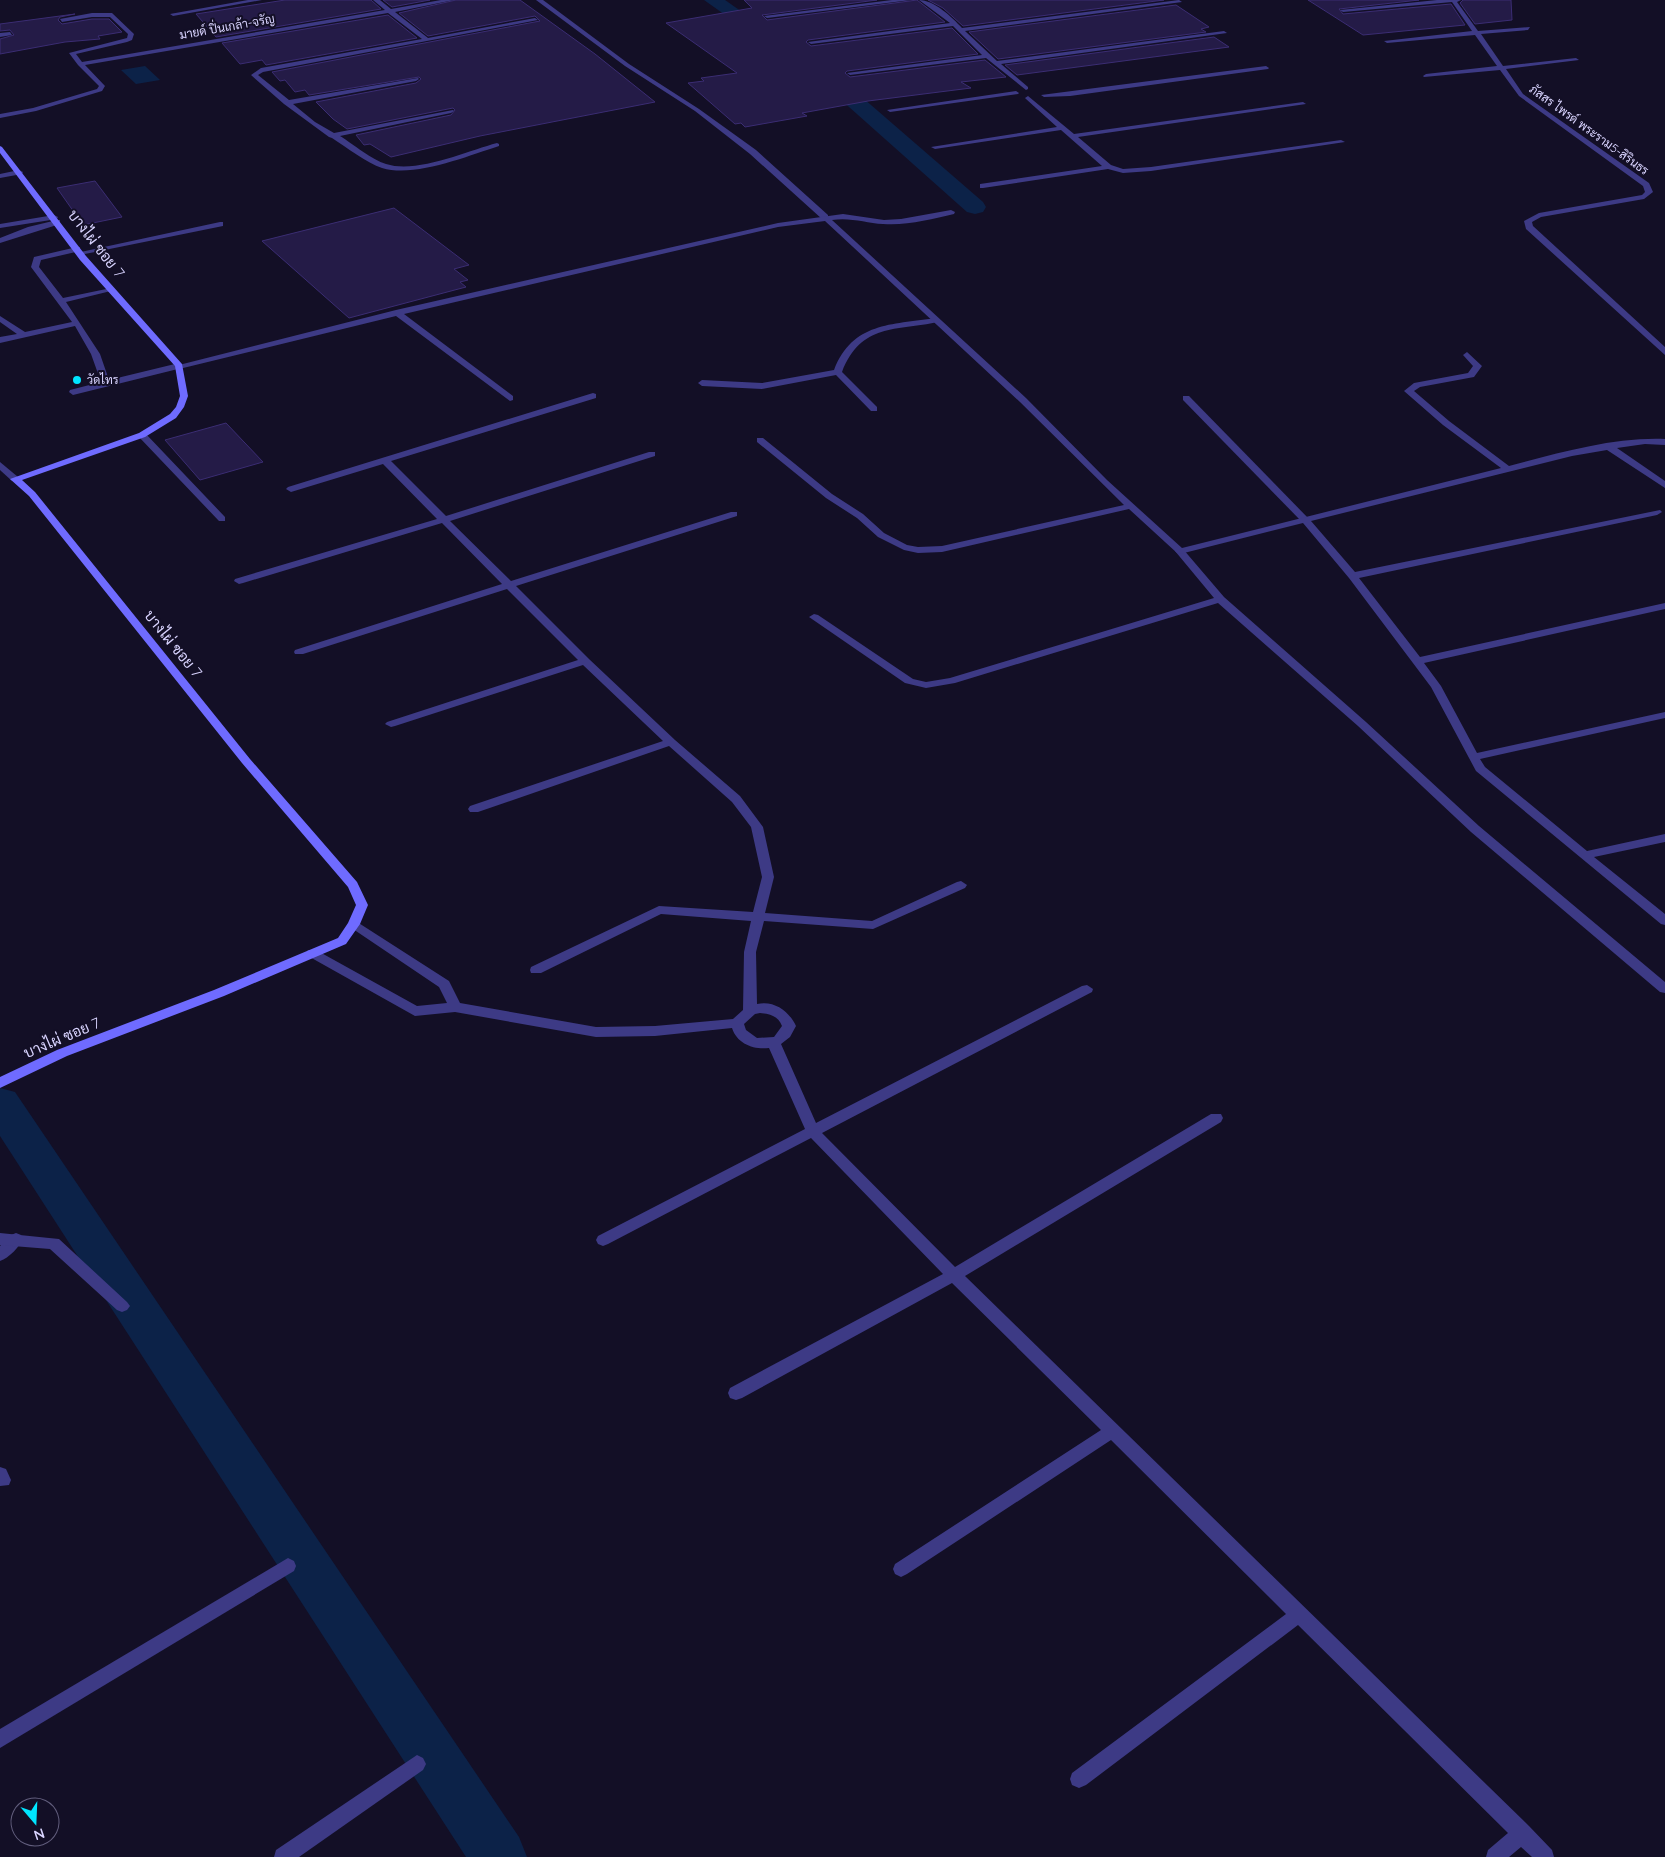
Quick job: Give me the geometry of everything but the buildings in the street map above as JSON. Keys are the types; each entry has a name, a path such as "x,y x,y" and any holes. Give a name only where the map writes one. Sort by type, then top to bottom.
{"street":[{"path":"174,14 259,0"},
{"path":"376,0 427,40"},
{"name":"มายด์ ปิ่นเกล้า-จรัญ","path":"80,64 451,0"},
{"path":"539,0 627,65 697,110 753,152 1023,400 1131,506 1180,551 1220,600 1362,724 1475,829 1665,989"},
{"path":"767,16 908,0"},
{"path":"922,0 955,24 995,63 1032,88 1045,92 1044,95"},
{"name":"ภัสสร ไพรด์ พระราม5-สิรินธร","path":"1453,0 1499,68 1521,95 1646,185 1649,192 1644,197 1539,216 1528,221 1529,227 1665,352"},
{"path":"1343,10 1458,0"},
{"path":"960,30 1179,2"},
{"path":"0,116 34,110 100,90 102,86 72,53 130,39 131,34 112,15 92,15 62,20"},
{"path":"498,145 416,166 391,168 331,136 286,103 255,76 256,72 536,20"},
{"path":"811,42 955,24"},
{"path":"1388,41 1528,28"},
{"path":"995,63 1224,33"},
{"path":"0,35 10,34"},
{"path":"850,73 987,56"},
{"path":"1426,76 1576,60"},
{"path":"1028,98 1266,68"},
{"path":"286,103 416,79"},
{"path":"890,110 1016,93 1032,88"},
{"path":"1016,93 1028,98 1108,167"},
{"path":"0,108 63,100"},
{"path":"1073,136 1303,104"},
{"path":"331,136 451,111"},
{"path":"935,147 1064,128"},
{"path":"983,186 1108,167 1136,171 1340,142"},
{"name":"บางไผ่ ซอย 7","path":"0,148 56,219 78,251 179,366"},
{"path":"0,176 19,172"},
{"path":"73,392 396,312 735,234 825,217 854,217 884,222 951,212"},
{"path":"0,226 56,219"},
{"path":"0,241 56,219"},
{"path":"106,384 104,372 77,323 35,267 34,263 46,256 220,224"},
{"path":"61,301 111,290"},
{"path":"396,312 510,398"},
{"path":"0,318 24,334"},
{"path":"838,372 841,360 852,343 860,337 870,333 935,320"},
{"path":"0,340 77,323"},
{"path":"1467,354 1478,366 1471,375 1417,385 1408,391 1446,424 1510,470"},
{"path":"0,465 15,479 142,435 162,424 180,407 184,396 179,366"},
{"path":"702,383 762,386 838,372"},
{"path":"838,372 874,409"},
{"path":"291,488 593,396"},
{"path":"1186,398 1306,521 1353,576 1436,686 1480,769 1665,921"},
{"path":"142,435 222,519"},
{"path":"760,440 829,496 860,516 881,535 904,548 918,550 942,549 1131,506"},
{"path":"1180,551 1510,470 1572,452 1645,442 1665,442"},
{"path":"1609,447 1665,485"},
{"path":"239,581 443,520 652,454"},
{"path":"384,460 511,586 584,662 670,742 736,799 757,826 768,877 750,952 750,1011"},
{"name":"บางไผ่ ซอย 7","path":"4,1081 62,1053 219,993 342,940 354,924 362,905 353,885 246,761 32,494 15,479"},
{"path":"1353,576 1657,512"},
{"path":"299,652 734,514"},
{"path":"814,617 910,681 926,685 950,681 1220,600"},
{"path":"1417,662 1665,606"},
{"path":"391,724 584,662"},
{"path":"1473,757 1665,715"},
{"path":"474,809 670,742"},
{"path":"1585,855 1665,838"},
{"path":"536,970 659,910 873,925 960,885"},
{"path":"354,924 444,984 456,1008"},
{"path":"312,953 415,1010 456,1008 596,1032 655,1031 737,1023 750,1011 771,1009 780,1012 786,1018 788,1032 773,1042 752,1042 743,1038 738,1031 737,1023"},
{"path":"603,1240 1087,989"},
{"path":"773,1042 814,1132 954,1275 1545,1857"},
{"path":"736,1392 954,1275 1216,1118"},
{"path":"0,1239 54,1243 122,1306"},
{"path":"0,1255 16,1239"},
{"path":"901,1569 1112,1431"},
{"path":"0,1739 288,1566"},
{"path":"1079,1779 1298,1615"},
{"path":"283,1857 417,1764"},
{"path":"1495,1857 1522,1833"}],"water":[{"path":"145,66 160,80 136,84 121,70"}],"waterway":[{"path":"713,0 773,40"},
{"path":"819,70 975,207"},
{"path":"0,1103 499,1857"}],"place":[{"name":"วัดไทร","path":"77,380"}]}
